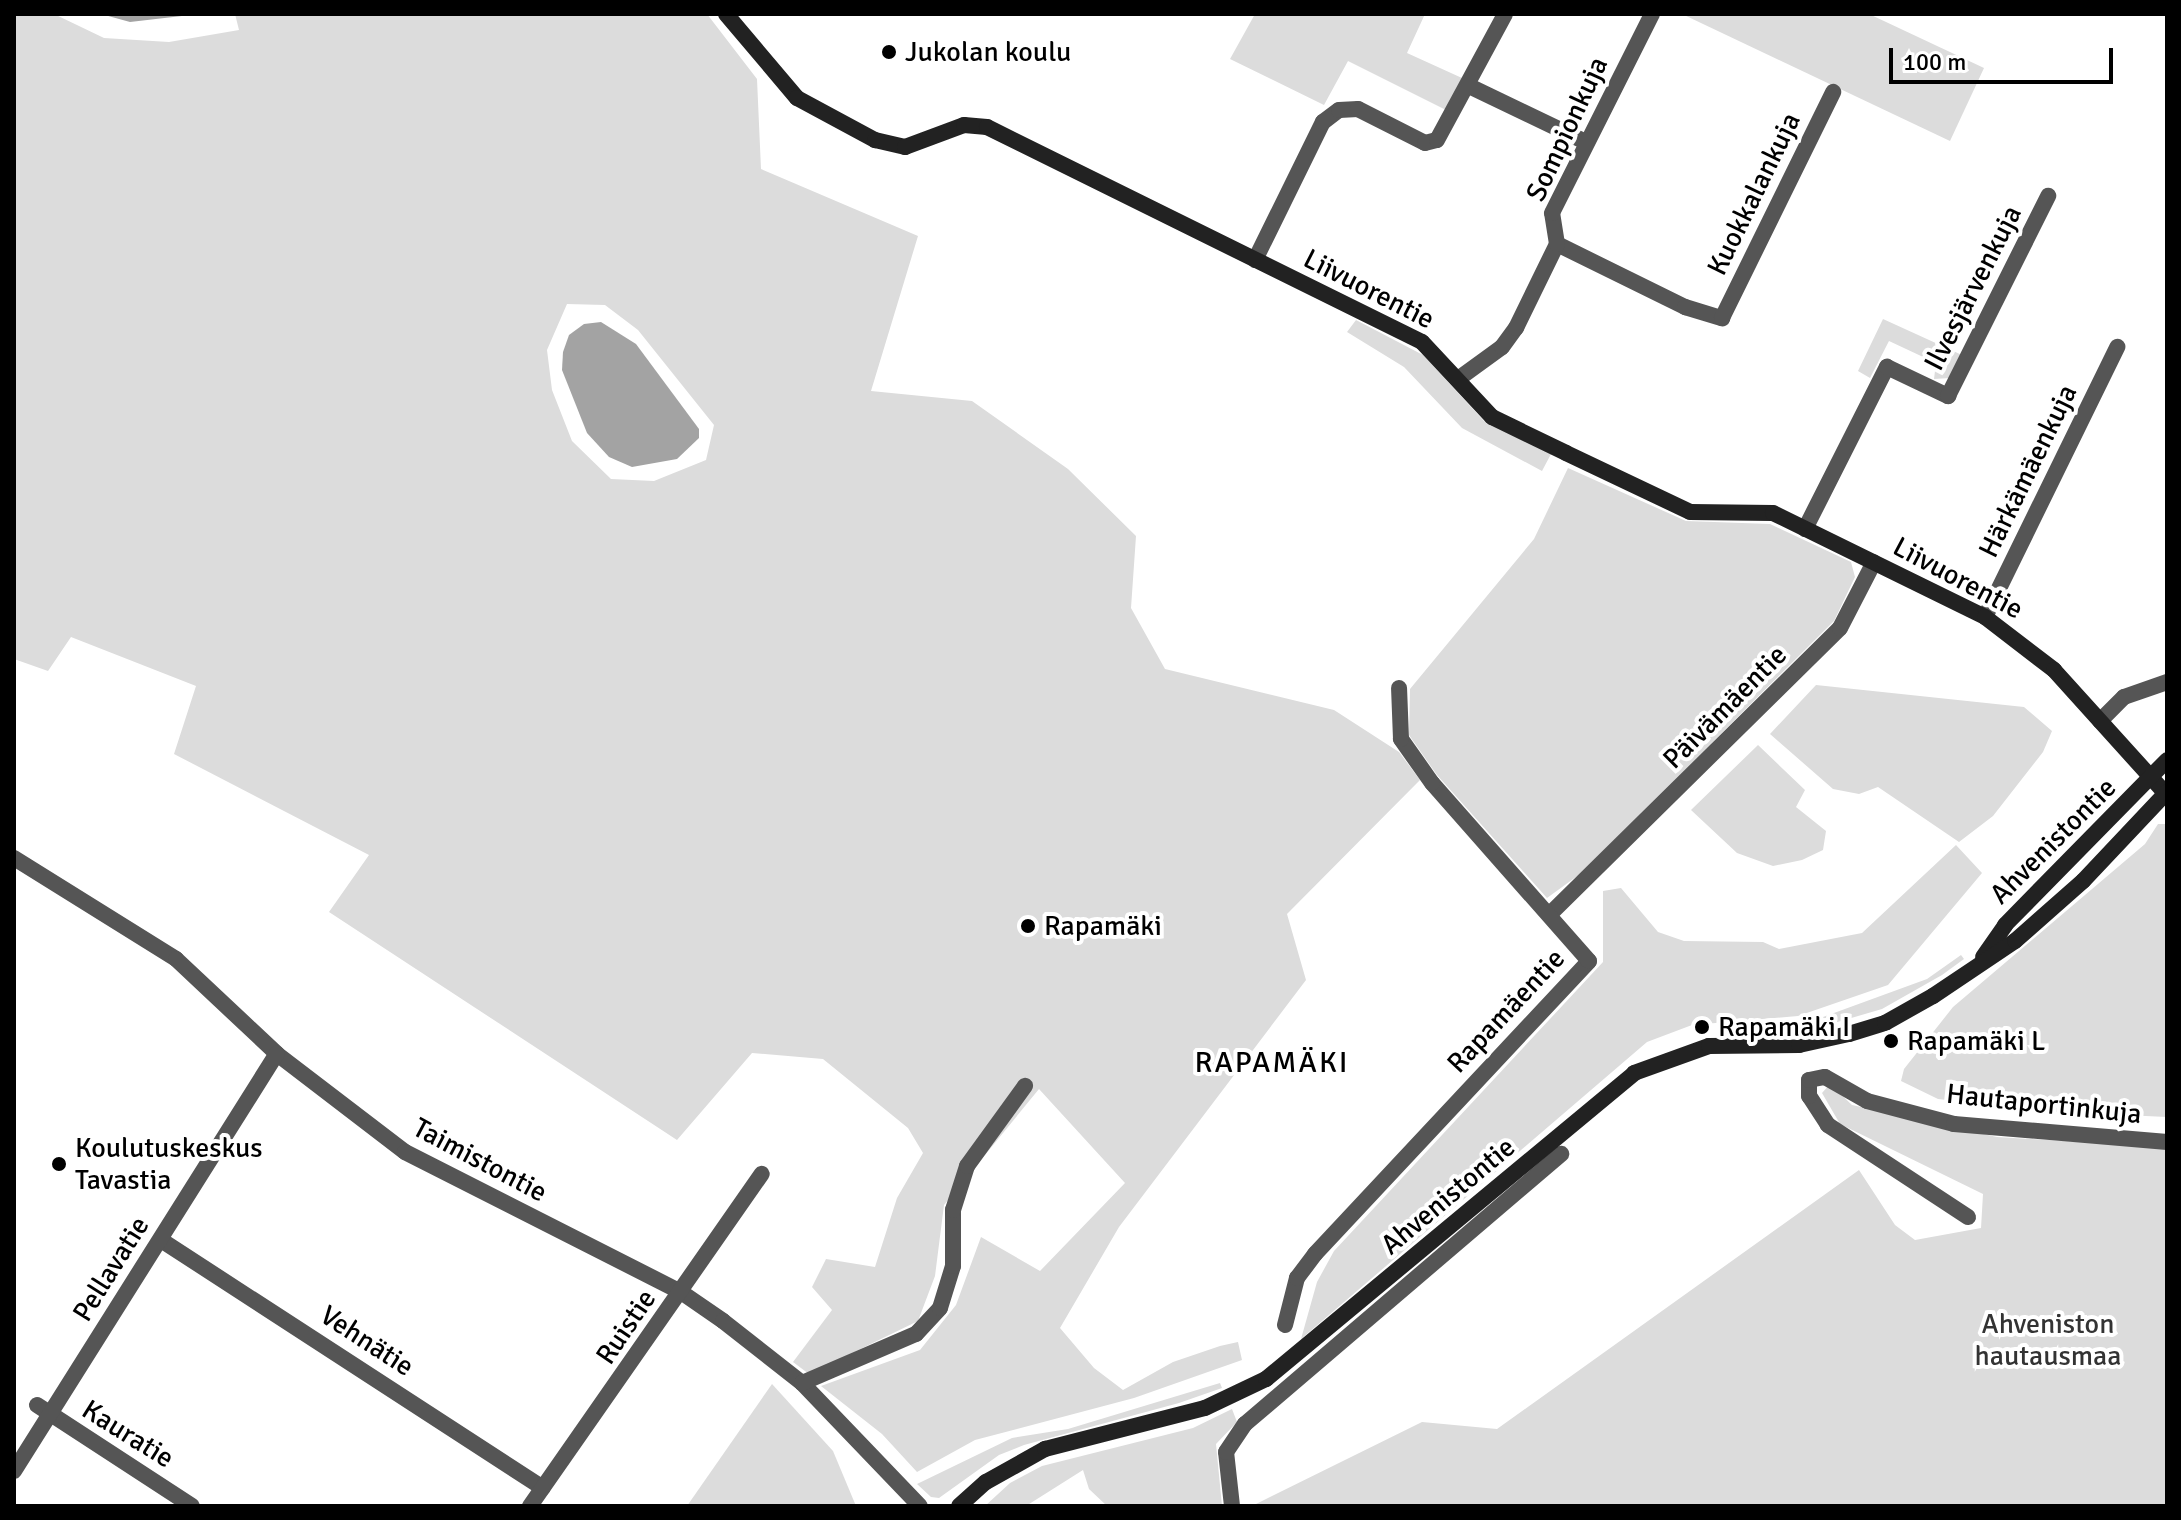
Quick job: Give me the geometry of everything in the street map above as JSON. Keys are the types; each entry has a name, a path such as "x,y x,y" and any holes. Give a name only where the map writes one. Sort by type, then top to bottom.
{"main road":[{"name":"Liivuorentie","path":"726,14 797,98 875,140 905,147 964,125 987,127 1422,342 1492,417 1682,510 1764,510 1985,617 2031,648 2138,759 2150,779 2167,794"},
{"path":"2138,759 2167,760"},
{"name":"Ahvenistontie","path":"1980,961 2005,925 2167,760"},
{"name":"Ahvenistontie","path":"959,1506 986,1482 1045,1449 1205,1408 1266,1379 1634,1073 1709,1046 1799,1045 1885,1023 2015,941 2083,881 2167,794"}],"street":[{"path":"1255,260 1323,122 1339,110 1358,109 1425,143 1437,140 1469,86 1505,14"},
{"name":"Sompionkuja","path":"1458,379 1502,347 1557,244 1552,213 1652,14"},
{"path":"1469,86 1586,142"},
{"name":"Kuokkalankuja","path":"1557,244 1685,307 1722,318 1833,92"},
{"name":"Ilvesjärvenkuja","path":"1805,529 1887,367 1948,396 2048,196"},
{"name":"Härkämäenkuja","path":"1985,617 2117,347"},
{"name":"Päivämäentie","path":"1550,914 1840,628 1874,562"},
{"path":"2100,721 2124,697 2167,682"},
{"name":"Rapamäentie","path":"1285,1325 1292,1290 1315,1254 1589,961 1432,783 1401,739 1399,688"},
{"name":"Taimistontie","path":"14,858 176,959 277,1054 405,1152 681,1292 802,1383 920,1506"},
{"name":"Pellavatie","path":"14,1471 43,1410 161,1240 277,1054"},
{"name":"Hautaportinkuja","path":"1968,1217 1828,1125 1809,1096 1809,1080 1825,1077 1867,1101 1954,1124 2167,1142"},
{"path":"802,1383 916,1334 940,1308 953,1266 953,1210 967,1166 1025,1086"},
{"path":"1232,1506 1225,1459 1230,1442 1245,1424 1561,1154"},
{"name":"Ruistie","path":"530,1506 762,1174"},
{"name":"Vehnätie","path":"161,1240 543,1488"},
{"name":"Kauratie","path":"43,1410 192,1506"}],"green space":[{"path":"14,14 54,14 104,38 169,42 239,30 235,14 707,14 757,79 761,169 918,236 871,391 972,401 1068,469 1136,536 1131,608 1165,669 1334,710 1399,752 1420,780 1287,914 1306,980 1119,1227 1060,1328 1094,1368 1123,1390 1173,1362 1220,1346 1238,1342 1242,1360 1134,1398 975,1440 917,1472 882,1434 821,1386 920,1350 956,1305 981,1237 1040,1271 1125,1183 1039,1089 944,1205 935,1276 918,1321 809,1374 793,1362 832,1310 812,1287 826,1259 875,1267 897,1198 923,1153 908,1128 823,1059 752,1053 677,1140 329,912 369,855 174,754 196,686 71,637 48,671 14,659","holes":["567,304 605,305 638,330 714,425 706,460 654,481 611,479 572,441 552,390 547,350"]},
{"path":"1255,14 1425,14 1407,53 1462,78 1446,110 1348,61 1324,105 1230,59"},
{"path":"1682,14 1869,14 1984,68 1950,141"},
{"path":"1883,319 1962,355 1950,378 1934,379 1936,363 1889,341 1870,378 1858,371"},
{"path":"1356,320 1423,355 1484,421 1551,454 1542,471 1462,428 1404,367 1347,332"},
{"path":"1568,468 1686,521 1770,524 1851,562 1855,577 1834,621 1580,874 1547,898 1437,775 1409,735 1410,689 1534,539"},
{"path":"1816,685 2024,707 2052,731 2043,752 1993,816 1959,842 1878,787 1859,794 1833,789 1770,734"},
{"path":"1758,745 1805,790 1796,807 1826,831 1823,850 1802,860 1773,866 1737,853 1691,810"},
{"path":"2158,824 2167,824 2167,1117 2038,1111 1938,1099 1901,1081 1904,1069 1953,1007 2145,844"},
{"path":"1956,845 1982,873 1888,985 1798,1016 1692,1025 1647,1042 1301,1339 1317,1282 1334,1251 1603,962 1603,891 1621,888 1658,932 1684,941 1763,942 1779,949 1862,933"},
{"path":"1961,955 1964,959 1942,975 1882,1009 1824,1026 1823,1017 1927,979"},
{"name":"Ahveniston hautausmaa","path":"1830,1084 1852,1105 1997,1137 2167,1147 2167,1506 1252,1506 1422,1422 1497,1429 1859,1170 1895,1225 1915,1240 1981,1228 1983,1194 1840,1124 1822,1093"},
{"path":"1220,1383 1222,1388 1179,1403 1024,1445 999,1455 939,1498 931,1497 917,1484 1012,1438 1068,1429"},
{"path":"772,1384 833,1451 856,1506 687,1506"},
{"path":"1232,1409 1237,1422 1216,1444 1222,1506 1107,1506 1089,1489 1083,1470 1026,1506 985,1506 1010,1483 1042,1466 1193,1428"}],"shaded area":[{"path":"101,14 199,14 130,22"},
{"path":"601,322 636,344 699,429 699,438 677,459 632,467 609,457 587,433 562,370 563,352 569,335 584,324"}],"place":[{"name":"Jukolan koulu","path":"889,52"},
{"name":"Rapamäki","path":"1028,926"},
{"name":"Rapamäki I","path":"1702,1027"},
{"name":"Rapamäki L","path":"1891,1041"},
{"name":"Koulutuskeskus Tavastia","path":"59,1164"}],"district":[{"name":"RAPAMÄKI","path":"1272,1063"}]}
